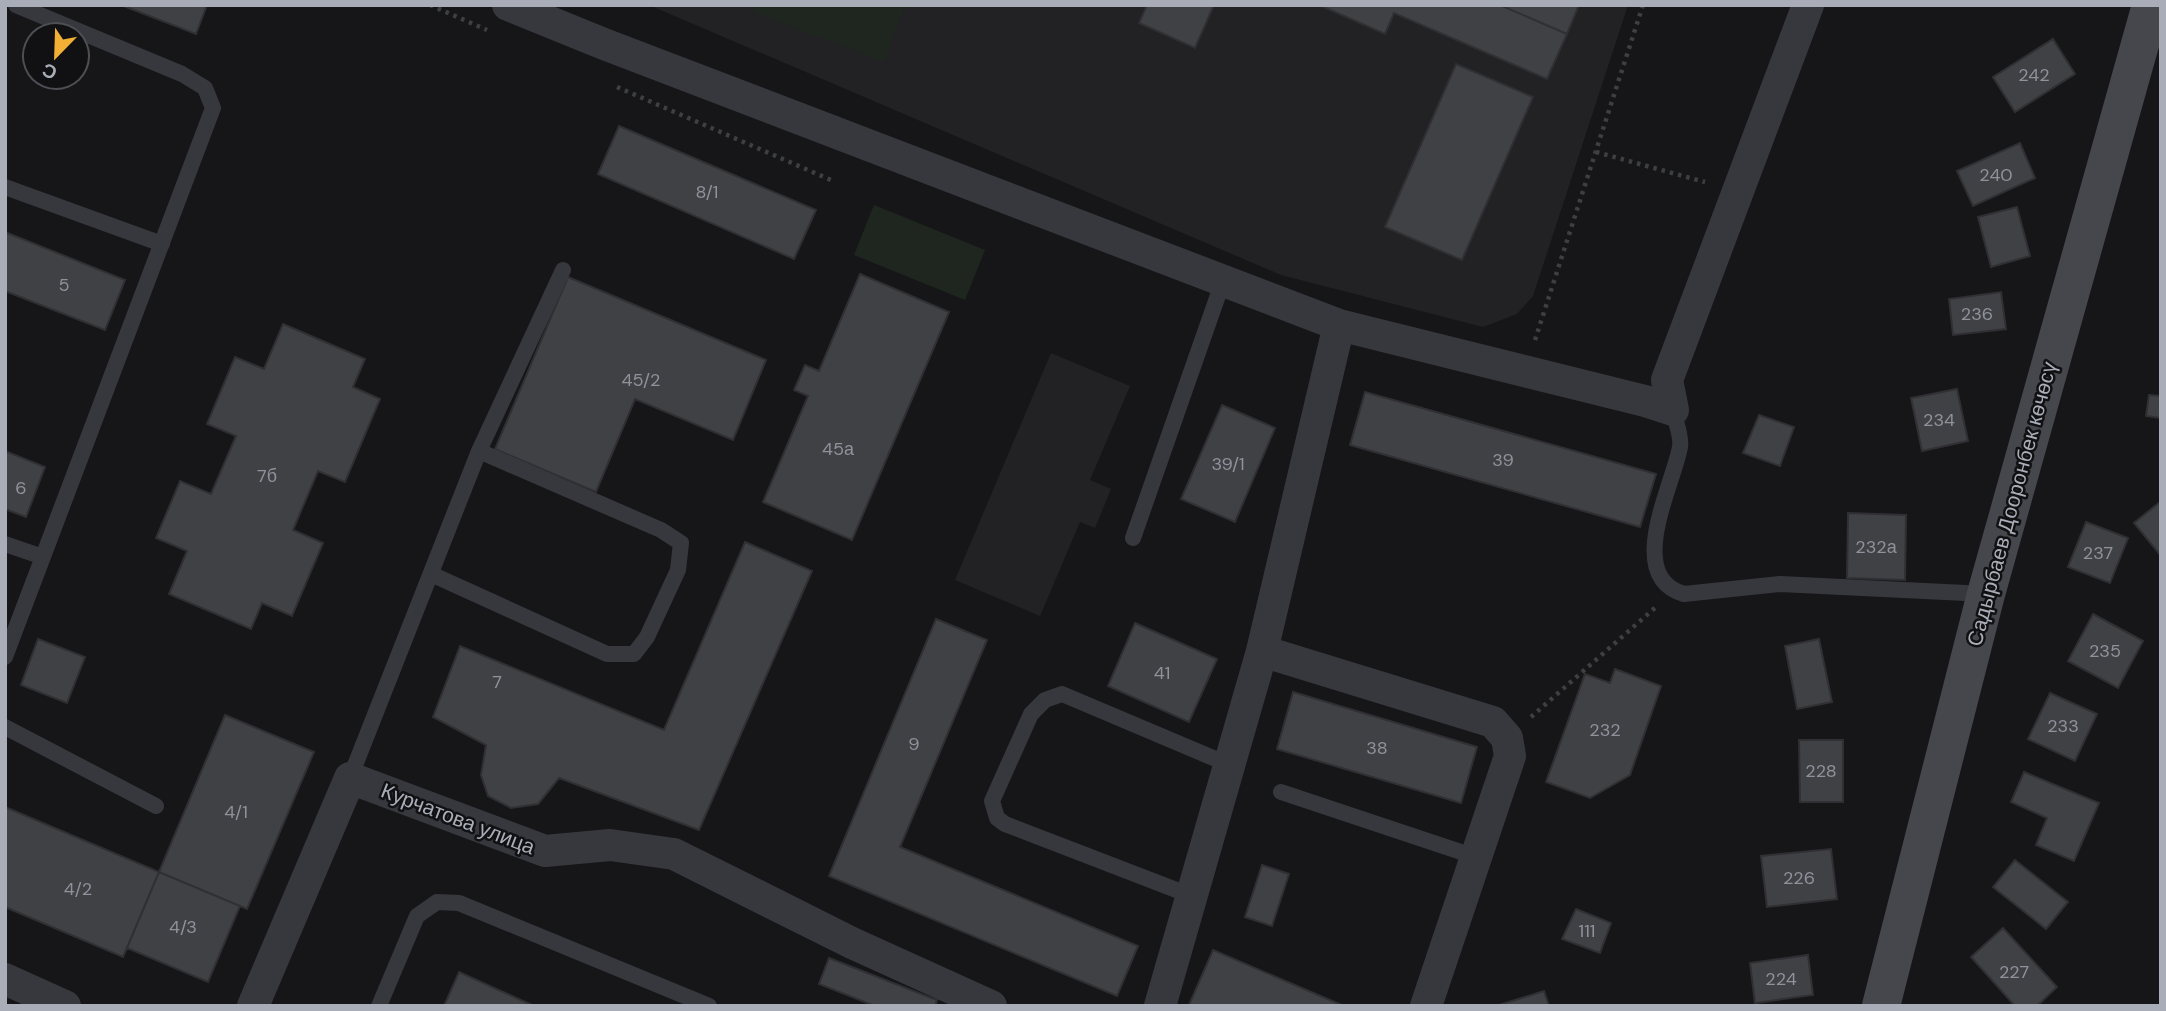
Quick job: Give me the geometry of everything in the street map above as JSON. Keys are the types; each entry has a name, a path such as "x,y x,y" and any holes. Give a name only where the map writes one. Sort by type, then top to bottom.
{"main road":[{"name":"Садырбаев Дооронбек көчөсү","path":"1881,1006 1986,594 2151,5"}],"street":[{"path":"508,5 1339,325 1673,410 1667,380 1808,5"},
{"path":"1160,1006 1262,651 1339,325"},
{"path":"1262,651 1493,722 1507,738 1510,756 1426,1006"},
{"path":"253,1006 350,778"},
{"name":"Курчатова улица","path":"350,778 545,851 610,845 674,854 852,943 991,1006"},
{"path":"5,979 65,1006"}],"lane":[{"path":"5,657 214,108 205,88 182,75 16,5"},
{"path":"5,187 162,244"},
{"path":"350,778 479,451 563,270"},
{"path":"1133,538 1223,281"},
{"path":"1673,410 1681,444 1655,536 1653,554 1659,573 1674,591 1684,594 1780,584 1986,594"},
{"path":"430,574 607,654 634,654 647,637 678,570 681,543 661,530 479,451"},
{"path":"5,544 43,557"},
{"path":"1192,896 1005,824 998,818 992,801 1031,714 1045,700 1062,694 1230,765"},
{"path":"5,727 156,806"},
{"path":"1281,792 1476,857"},
{"path":"379,1006 417,916 437,902 459,903 709,1006"}],"path":[{"path":"430,5 493,33"},
{"path":"1532,348 1643,5"},
{"path":"606,82 831,180"},
{"path":"1596,152 1706,182 1702,195"},
{"path":"1507,738 1674,591"}],"shaded area":[{"path":"649,5 1628,5 1533,296 1517,314 1483,327 1281,275"},
{"path":"756,5 905,5 884,62 753,12"},
{"path":"874,205 985,250 965,300 854,255"},
{"path":"1051,353 1130,386 1090,480 1111,489 1095,528 1080,522 1040,616 955,580"}],"building":[{"path":"121,5 207,5 196,34"},
{"path":"1147,5 1214,5 1195,48 1139,23"},
{"path":"1319,5 1500,5 1567,34 1547,79 1394,13 1385,34"},
{"path":"1500,5 1579,5 1567,34"},
{"path":"2053,39 2075,74 2015,112 1993,77"},
{"path":"1456,64 1533,97 1462,260 1385,227"},
{"path":"619,126 816,210 794,259 598,174"},
{"path":"2020,143 2035,178 1973,206 1957,171"},
{"path":"2017,207 2030,256 1991,267 1978,217"},
{"path":"5,232 125,280 105,330 5,291"},
{"path":"860,274 949,312 852,540 763,502 808,396 794,390 805,365 819,371"},
{"path":"568,277 766,360 733,440 635,399 596,492 495,449"},
{"path":"2001,292 2006,329 1953,335 1949,299"},
{"path":"283,324 365,359 353,387 380,399 345,482 318,471 293,530 323,543 292,616 262,603 251,629 169,594 187,551 156,538 180,481 211,494 236,436 207,424 235,357 264,369"},
{"path":"1957,389 1968,441 1922,451 1911,398"},
{"path":"1365,392 1656,474 1640,527 1350,445"},
{"path":"2149,395 2161,396 2161,418 2146,416"},
{"path":"1222,405 1275,428 1235,522 1181,499"},
{"path":"1759,415 1794,427 1780,466 1743,453"},
{"path":"5,451 45,467 26,517 5,509"},
{"path":"2161,501 2161,556 2134,523"},
{"path":"1848,513 1906,515 1905,580 1847,578"},
{"path":"2086,522 2128,538 2110,583 2068,567"},
{"path":"745,542 812,571 699,830 559,778 538,804 511,808 488,796 481,775 486,745 433,717 460,646 664,730"},
{"path":"2093,614 2143,641 2118,688 2068,661"},
{"path":"936,619 987,640 900,847 1138,946 1117,996 829,876"},
{"path":"1135,623 1217,659 1189,722 1108,686"},
{"path":"38,639 85,657 67,703 21,685"},
{"path":"1819,639 1832,702 1797,709 1785,646"},
{"path":"1615,669 1661,686 1630,775 1590,798 1546,782 1585,674 1610,683"},
{"path":"1293,692 1477,747 1461,803 1277,749"},
{"path":"2050,693 2097,714 2075,761 2028,739"},
{"path":"225,715 314,752 247,909 159,872"},
{"path":"1799,740 1843,740 1843,802 1800,802"},
{"path":"2024,772 2099,803 2074,861 2036,845 2047,818 2011,802"},
{"path":"5,807 159,872 123,957 5,907"},
{"path":"1831,849 1837,899 1767,907 1761,856"},
{"path":"2015,860 2068,902 2046,929 1993,887"},
{"path":"1262,865 1289,874 1272,926 1245,917"},
{"path":"159,872 240,906 208,982 127,948"},
{"path":"1576,909 1611,923 1600,953 1562,939"},
{"path":"2003,928 2057,987 2037,1006 2015,1006 1971,957"},
{"path":"1213,950 1344,1006 1189,1005"},
{"path":"1808,955 1813,995 1755,1003 1750,963"},
{"path":"829,958 937,1000 935,1006 875,1006 819,984"},
{"path":"459,972 534,1006 444,1006"},
{"path":"1544,991 1549,1006 1499,1006 1499,1005"}]}
